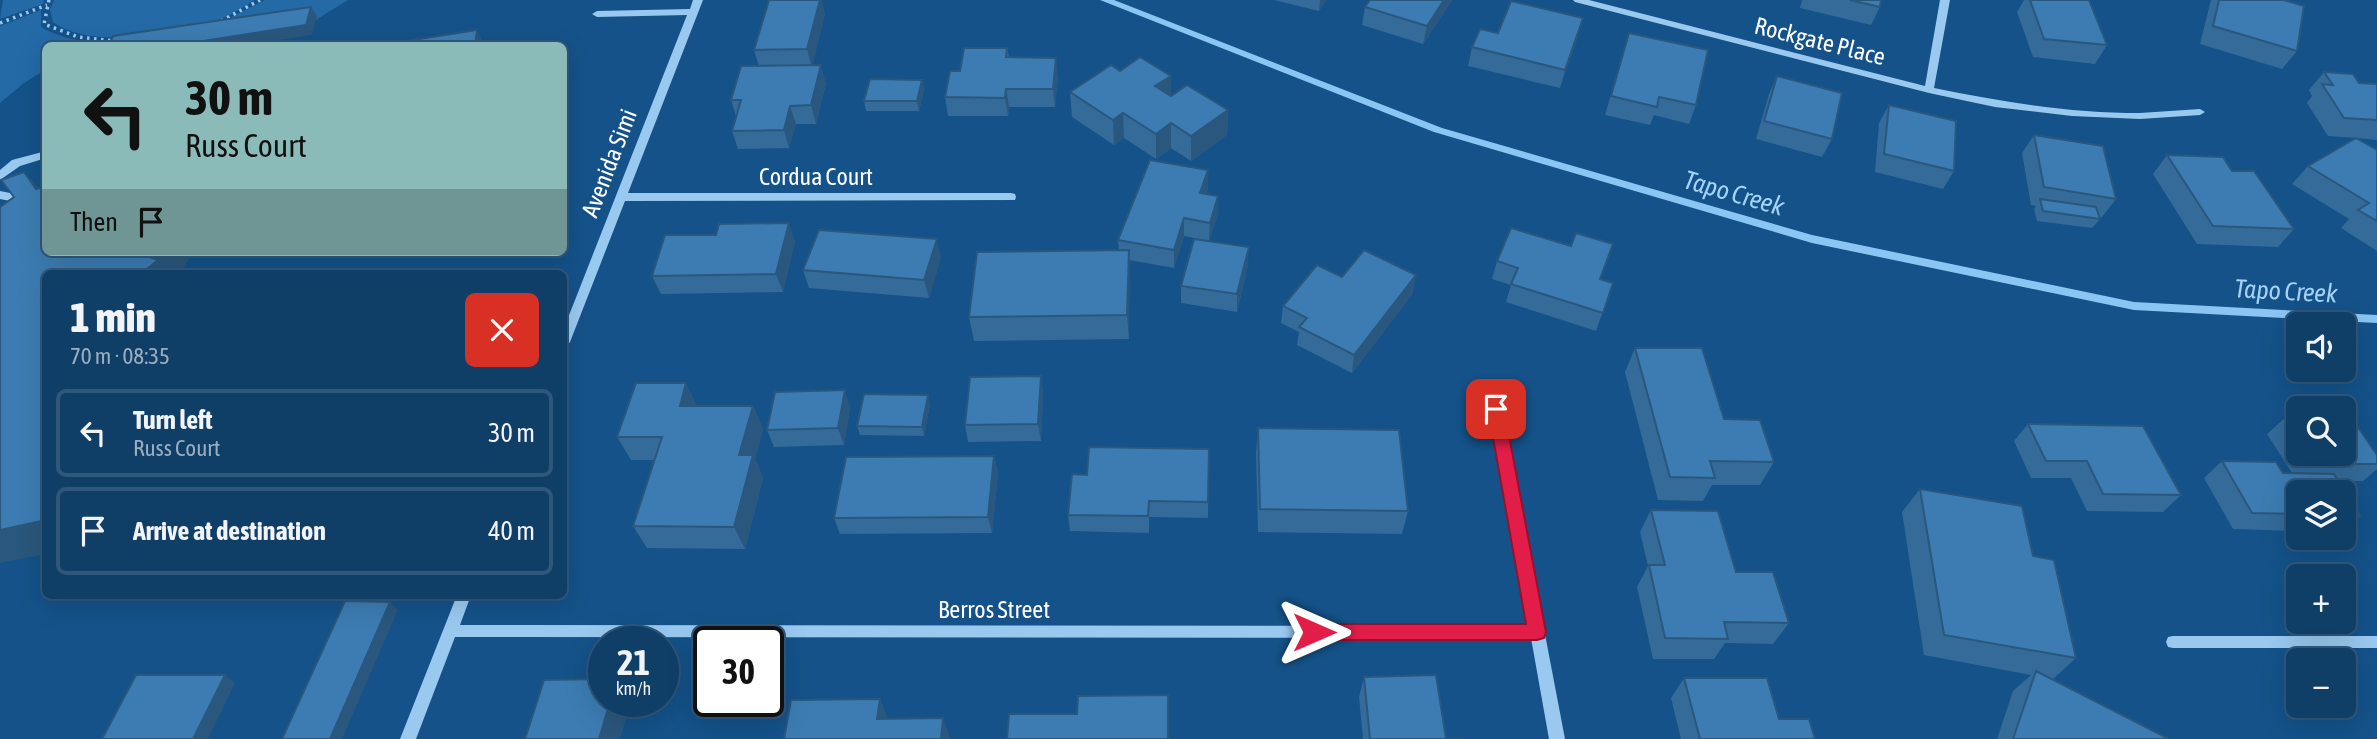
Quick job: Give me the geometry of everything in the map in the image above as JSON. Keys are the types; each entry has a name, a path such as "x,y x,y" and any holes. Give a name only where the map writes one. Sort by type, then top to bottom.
{"street":[{"name":"Avenida Simi","path":"567,334 698,0"},
{"name":"Rockgate Place","path":"1578,0 1930,90 1996,104 2072,113 2140,116 2200,112"},
{"path":"1930,90 1945,0"},
{"path":"597,14 693,12"},
{"path":"0,176 16,163 42,155"},
{"path":"0,195 15,198 42,191"},
{"name":"Cordua Court","path":"620,197 1011,197"},
{"path":"1496,409 1557,739"},
{"path":"408,739 462,599"},
{"name":"Berros Street","path":"450,631 1537,632"},
{"path":"2174,642 2377,642"}],"path":[{"path":"216,23 260,0"},
{"path":"0,23 48,3"},
{"path":"48,3 44,24 61,33 88,40 115,42"}],"shaded area":[{"path":"3,0 44,0 43,4 0,19"},
{"path":"54,0 255,0 223,18 193,27 152,35 109,37 88,36 69,31 53,22 50,10"},
{"path":"265,0 348,0 314,21 218,24"},
{"path":"41,10 41,27 67,38 94,42 42,42 42,72 0,103 0,26"},
{"path":"151,40 150,42 108,42"}],"building":[{"path":"769,0 820,0 807,49 754,50"},
{"path":"1370,0 1444,0 1427,26 1365,7"},
{"path":"1850,0 1881,0 1880,7"},
{"path":"2030,0 2089,0 2107,45 2044,39"},
{"path":"2219,0 2284,0 2304,6 2297,51 2213,26"},
{"path":"1511,1 1583,18 1565,70 1472,47 1480,29 1498,33"},
{"path":"311,7 306,25 197,42 111,42 113,36"},
{"path":"477,30 476,42 400,42"},
{"path":"1629,33 1708,50 1696,105 1659,97 1657,107 1611,96"},
{"path":"964,48 1007,48 1006,57 1056,58 1053,89 1006,89 1005,98 945,97 950,71 960,71"},
{"path":"1140,57 1171,76 1155,86 1171,96 1187,85 1228,110 1191,136 1171,123 1156,134 1123,113 1113,120 1070,92 1111,65 1120,71"},
{"path":"821,65 811,105 790,106 784,130 732,131 741,100 731,100 741,66"},
{"path":"2324,72 2353,74 2359,83 2377,84 2377,120 2344,118 2322,84 2333,85"},
{"path":"1777,76 1842,93 1832,139 1764,121"},
{"path":"870,79 922,80 917,101 864,101"},
{"path":"1889,105 1956,121 1954,171 1884,154"},
{"path":"2034,135 2103,146 2116,199 2044,187"},
{"path":"2356,138 2377,150 2377,221 2358,210 2369,203 2308,166"},
{"path":"2167,155 2223,157 2232,171 2254,171 2294,229 2213,226"},
{"path":"1150,160 1208,170 1200,193 1218,196 1210,223 1184,218 1174,250 1118,240"},
{"path":"24,172 36,189 42,188 42,256 147,256 158,260 146,270 42,270 42,521 0,530 0,207 14,197 1,180"},
{"path":"2040,199 2096,207 2100,219 2043,211"},
{"path":"789,223 776,274 652,276 665,235 716,235 719,224"},
{"path":"1511,228 1571,246 1576,233 1613,244 1600,279 1613,283 1603,313 1511,284 1518,268 1497,261"},
{"path":"819,230 937,239 924,280 803,270"},
{"path":"1194,239 1249,247 1237,294 1181,286"},
{"path":"1129,250 1127,315 969,317 977,252"},
{"path":"1364,250 1416,275 1354,355 1299,327 1307,318 1283,306 1317,265 1342,277"},
{"path":"1635,348 1702,348 1724,419 1760,420 1774,462 1710,461 1715,478 1670,477"},
{"path":"1041,376 1038,424 965,425 970,377"},
{"path":"636,383 686,383 680,406 753,406 739,455 753,455 734,527 633,526 662,437 617,437"},
{"path":"845,390 838,428 767,430 775,392"},
{"path":"864,394 928,395 922,427 857,426"},
{"path":"2028,424 2143,426 2181,495 2103,494 2087,461 2046,461"},
{"path":"2356,424 2377,455 2377,464 2356,464"},
{"path":"1258,428 1399,430 1408,511 1260,509"},
{"path":"1089,447 1209,449 1208,502 1149,501 1148,516 1068,515 1072,474 1087,475"},
{"path":"994,456 988,517 834,518 846,457"},
{"path":"2222,461 2276,462 2283,473 2334,474 2338,480 2286,480 2286,514 2252,513"},
{"path":"1920,489 2022,506 2033,556 2054,560 2076,658 1944,635"},
{"path":"1651,510 1718,511 1736,572 1773,572 1789,623 1724,622 1728,639 1665,638 1649,565 1665,565"},
{"path":"345,601 390,602 330,739 282,739"},
{"path":"2036,671 2169,739 2013,739"},
{"path":"136,675 225,675 193,739 102,739"},
{"path":"1436,675 1446,739 1370,739 1364,677"},
{"path":"1684,678 1767,678 1779,719 1809,719 1815,739 1700,739"},
{"path":"588,679 588,717 606,717 599,739 525,739 544,680"},
{"path":"1168,695 1168,739 1007,739 1009,714 1077,714 1078,696"},
{"path":"880,699 877,719 943,718 941,739 784,739 791,700"}],"waterway":[{"name":"Tapo Creek","path":"1105,0 1438,130 1812,239 2134,306 2377,319"}],"route":[{"path":"1314,632 1537,632 1496,409"}]}
